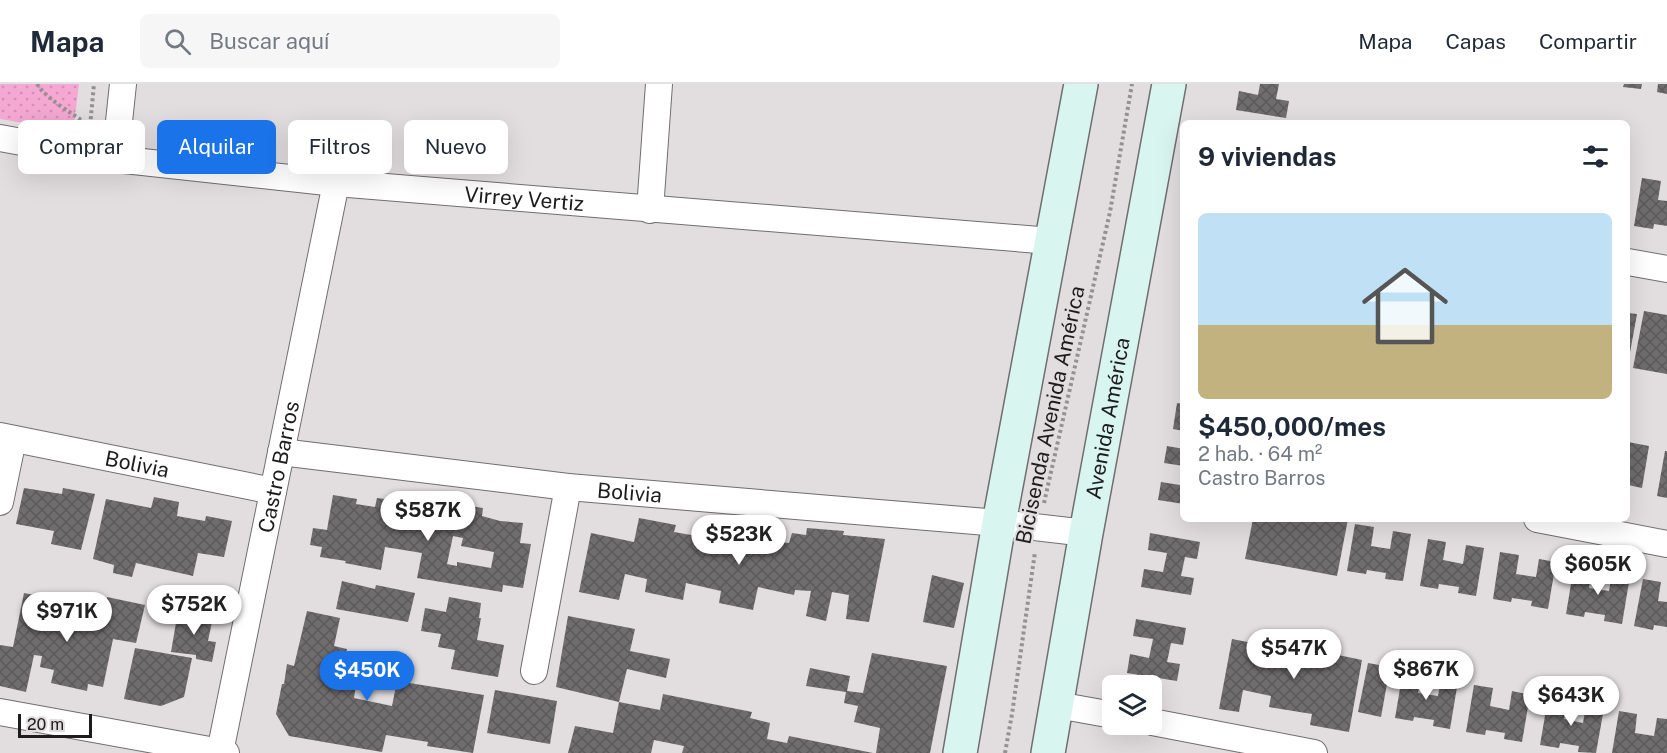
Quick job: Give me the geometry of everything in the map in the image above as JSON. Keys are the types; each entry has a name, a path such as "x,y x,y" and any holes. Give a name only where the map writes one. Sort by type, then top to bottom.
{"main road":[{"path":"960,753 999,523 1081,84"},
{"name":"Avenida América","path":"1048,753 1169,84"}],"street":[{"path":"119,120 123,84"},
{"path":"650,210 659,84"},
{"name":"Virrey Vertiz","path":"0,138 18,141"},
{"name":"Virrey Vertiz","path":"145,162 336,183 1052,241"},
{"name":"Castro Barros","path":"223,753 273,491 336,183"},
{"path":"1630,262 1667,269"},
{"path":"0,502 7,437"},
{"name":"Bolivia","path":"7,437 273,491"},
{"name":"Bolivia","path":"281,452 568,487 999,523 1086,533"},
{"path":"534,671 568,487"},
{"path":"1553,522 1667,544"},
{"path":"1057,705 1102,713"},
{"path":"0,712 223,753"},
{"path":"1162,725 1314,753"}],"path":[{"path":"37,84 81,120"},
{"path":"91,120 94,84"},
{"name":"Bicisenda Avenida América","path":"1005,753 1039,528 1110,212 1132,84"}],"shaded area":[{"path":"0,84 79,84 74,120 18,120 18,122 0,119"}],"building":[{"path":"1260,84 1279,84 1276,99 1289,101 1286,118 1236,110 1239,91 1258,95"},
{"path":"1624,84 1642,84 1641,89 1623,87"},
{"path":"1658,84 1667,84 1667,94 1657,92"},
{"path":"1642,178 1661,181 1658,200 1667,201 1667,226 1654,224 1653,229 1634,226"},
{"path":"1644,311 1667,315 1667,374 1633,368"},
{"path":"1630,313 1637,314 1630,352"},
{"path":"1177,403 1180,403 1180,430 1173,429"},
{"path":"1630,442 1649,446 1642,488 1630,485"},
{"path":"1167,446 1180,448 1180,465 1164,463"},
{"path":"1665,451 1667,451 1667,498 1657,496"},
{"path":"1161,482 1180,485 1180,503 1158,500"},
{"path":"24,488 62,494 63,488 95,494 81,550 51,544 54,531 16,524"},
{"path":"333,495 357,499 356,504 375,507 377,498 393,500 392,507 430,512 430,514 450,518 454,503 483,508 482,516 500,521 523,523 520,543 531,544 523,588 503,585 502,592 417,578 422,553 385,547 381,570 320,557 322,547 310,545 313,528 327,530","holes":["453,536 463,538 461,546 494,552 491,568 457,562 457,566 447,564"]},
{"path":"154,497 179,502 177,516 205,521 206,516 232,521 224,557 198,553 193,576 136,563 132,577 113,573 114,565 93,559 106,499 151,508"},
{"path":"639,518 676,525 674,532 714,539 717,527 733,529 732,535 789,543 792,533 806,535 807,528 844,531 843,535 885,539 869,622 846,619 849,595 832,592 826,621 806,616 811,591 795,590 794,595 758,587 753,610 719,603 721,591 686,583 683,600 645,592 647,579 625,574 619,600 579,592 591,533 634,542"},
{"path":"1252,522 1347,522 1337,576 1245,559"},
{"path":"1355,524 1374,527 1371,546 1390,549 1393,531 1411,534 1403,581 1385,579 1386,573 1367,570 1366,574 1347,571"},
{"path":"1150,533 1200,542 1197,559 1185,557 1181,576 1194,578 1191,595 1141,587 1144,569 1163,572 1167,553 1148,550"},
{"path":"1428,539 1446,542 1443,560 1463,564 1466,545 1484,548 1476,596 1458,593 1459,587 1439,584 1438,589 1420,586"},
{"path":"1500,552 1519,555 1516,574 1536,577 1539,559 1556,562 1548,609 1531,606 1532,601 1512,598 1511,602 1493,599"},
{"path":"1574,566 1592,569 1589,588 1609,591 1612,573 1630,576 1622,624 1604,621 1605,615 1585,612 1584,617 1566,614"},
{"path":"932,575 964,583 954,628 923,622"},
{"path":"1643,579 1661,582 1658,601 1667,602 1667,627 1654,625 1653,630 1634,626"},
{"path":"342,581 375,589 376,585 415,593 408,622 336,609"},
{"path":"24,593 58,600 54,620 64,622 66,614 101,622 107,597 145,605 136,643 113,639 103,687 88,684 87,691 51,683 54,670 40,667 42,656 34,655 26,692 0,686 0,645 13,647"},
{"path":"449,597 481,603 477,640 504,645 498,677 451,669 455,650 438,647 441,634 421,631 425,608 446,612"},
{"path":"178,611 213,617 208,641 216,642 212,662 196,659 196,655 171,652"},
{"path":"307,611 340,618 334,646 347,649 339,682 356,685 354,698 392,706 397,681 484,695 473,753 427,746 428,742 386,735 382,752 289,736 276,714 287,664 294,666"},
{"path":"568,616 635,629 630,651 670,659 666,678 627,669 619,702 556,687"},
{"path":"1136,619 1186,628 1183,645 1171,643 1167,662 1180,664 1177,681 1162,679 1162,675 1127,673 1130,654 1149,658 1153,639 1133,636"},
{"path":"1282,634 1325,643 1324,652 1362,660 1349,732 1310,725 1312,714 1269,707 1271,696 1243,690 1239,712 1219,709 1232,639 1279,648"},
{"path":"135,648 192,658 184,697 161,706 124,699"},
{"path":"872,653 947,666 930,753 876,753 880,728 854,722 858,706 844,703 846,692 806,686 810,668 850,676 847,691 863,693"},
{"path":"1368,663 1390,667 1381,717 1358,712"},
{"path":"1403,671 1421,674 1418,693 1438,696 1441,678 1458,681 1450,729 1433,726 1434,720 1414,717 1413,721 1395,718"},
{"path":"1474,685 1493,688 1490,706 1509,710 1512,691 1530,695 1522,742 1504,739 1505,733 1486,730 1485,735 1466,732"},
{"path":"495,690 557,701 550,744 487,733"},
{"path":"663,694 752,712 750,718 770,723 767,739 787,743 789,736 873,753 682,753 684,746 654,740 651,753 568,753 575,726 613,733 619,702 660,710"},
{"path":"1548,698 1567,701 1564,719 1583,723 1586,705 1604,708 1596,753 1578,752 1579,746 1560,743 1559,748 1540,745"},
{"path":"1619,711 1637,714 1635,733 1654,736 1657,718 1667,719 1667,753 1612,753"}]}
